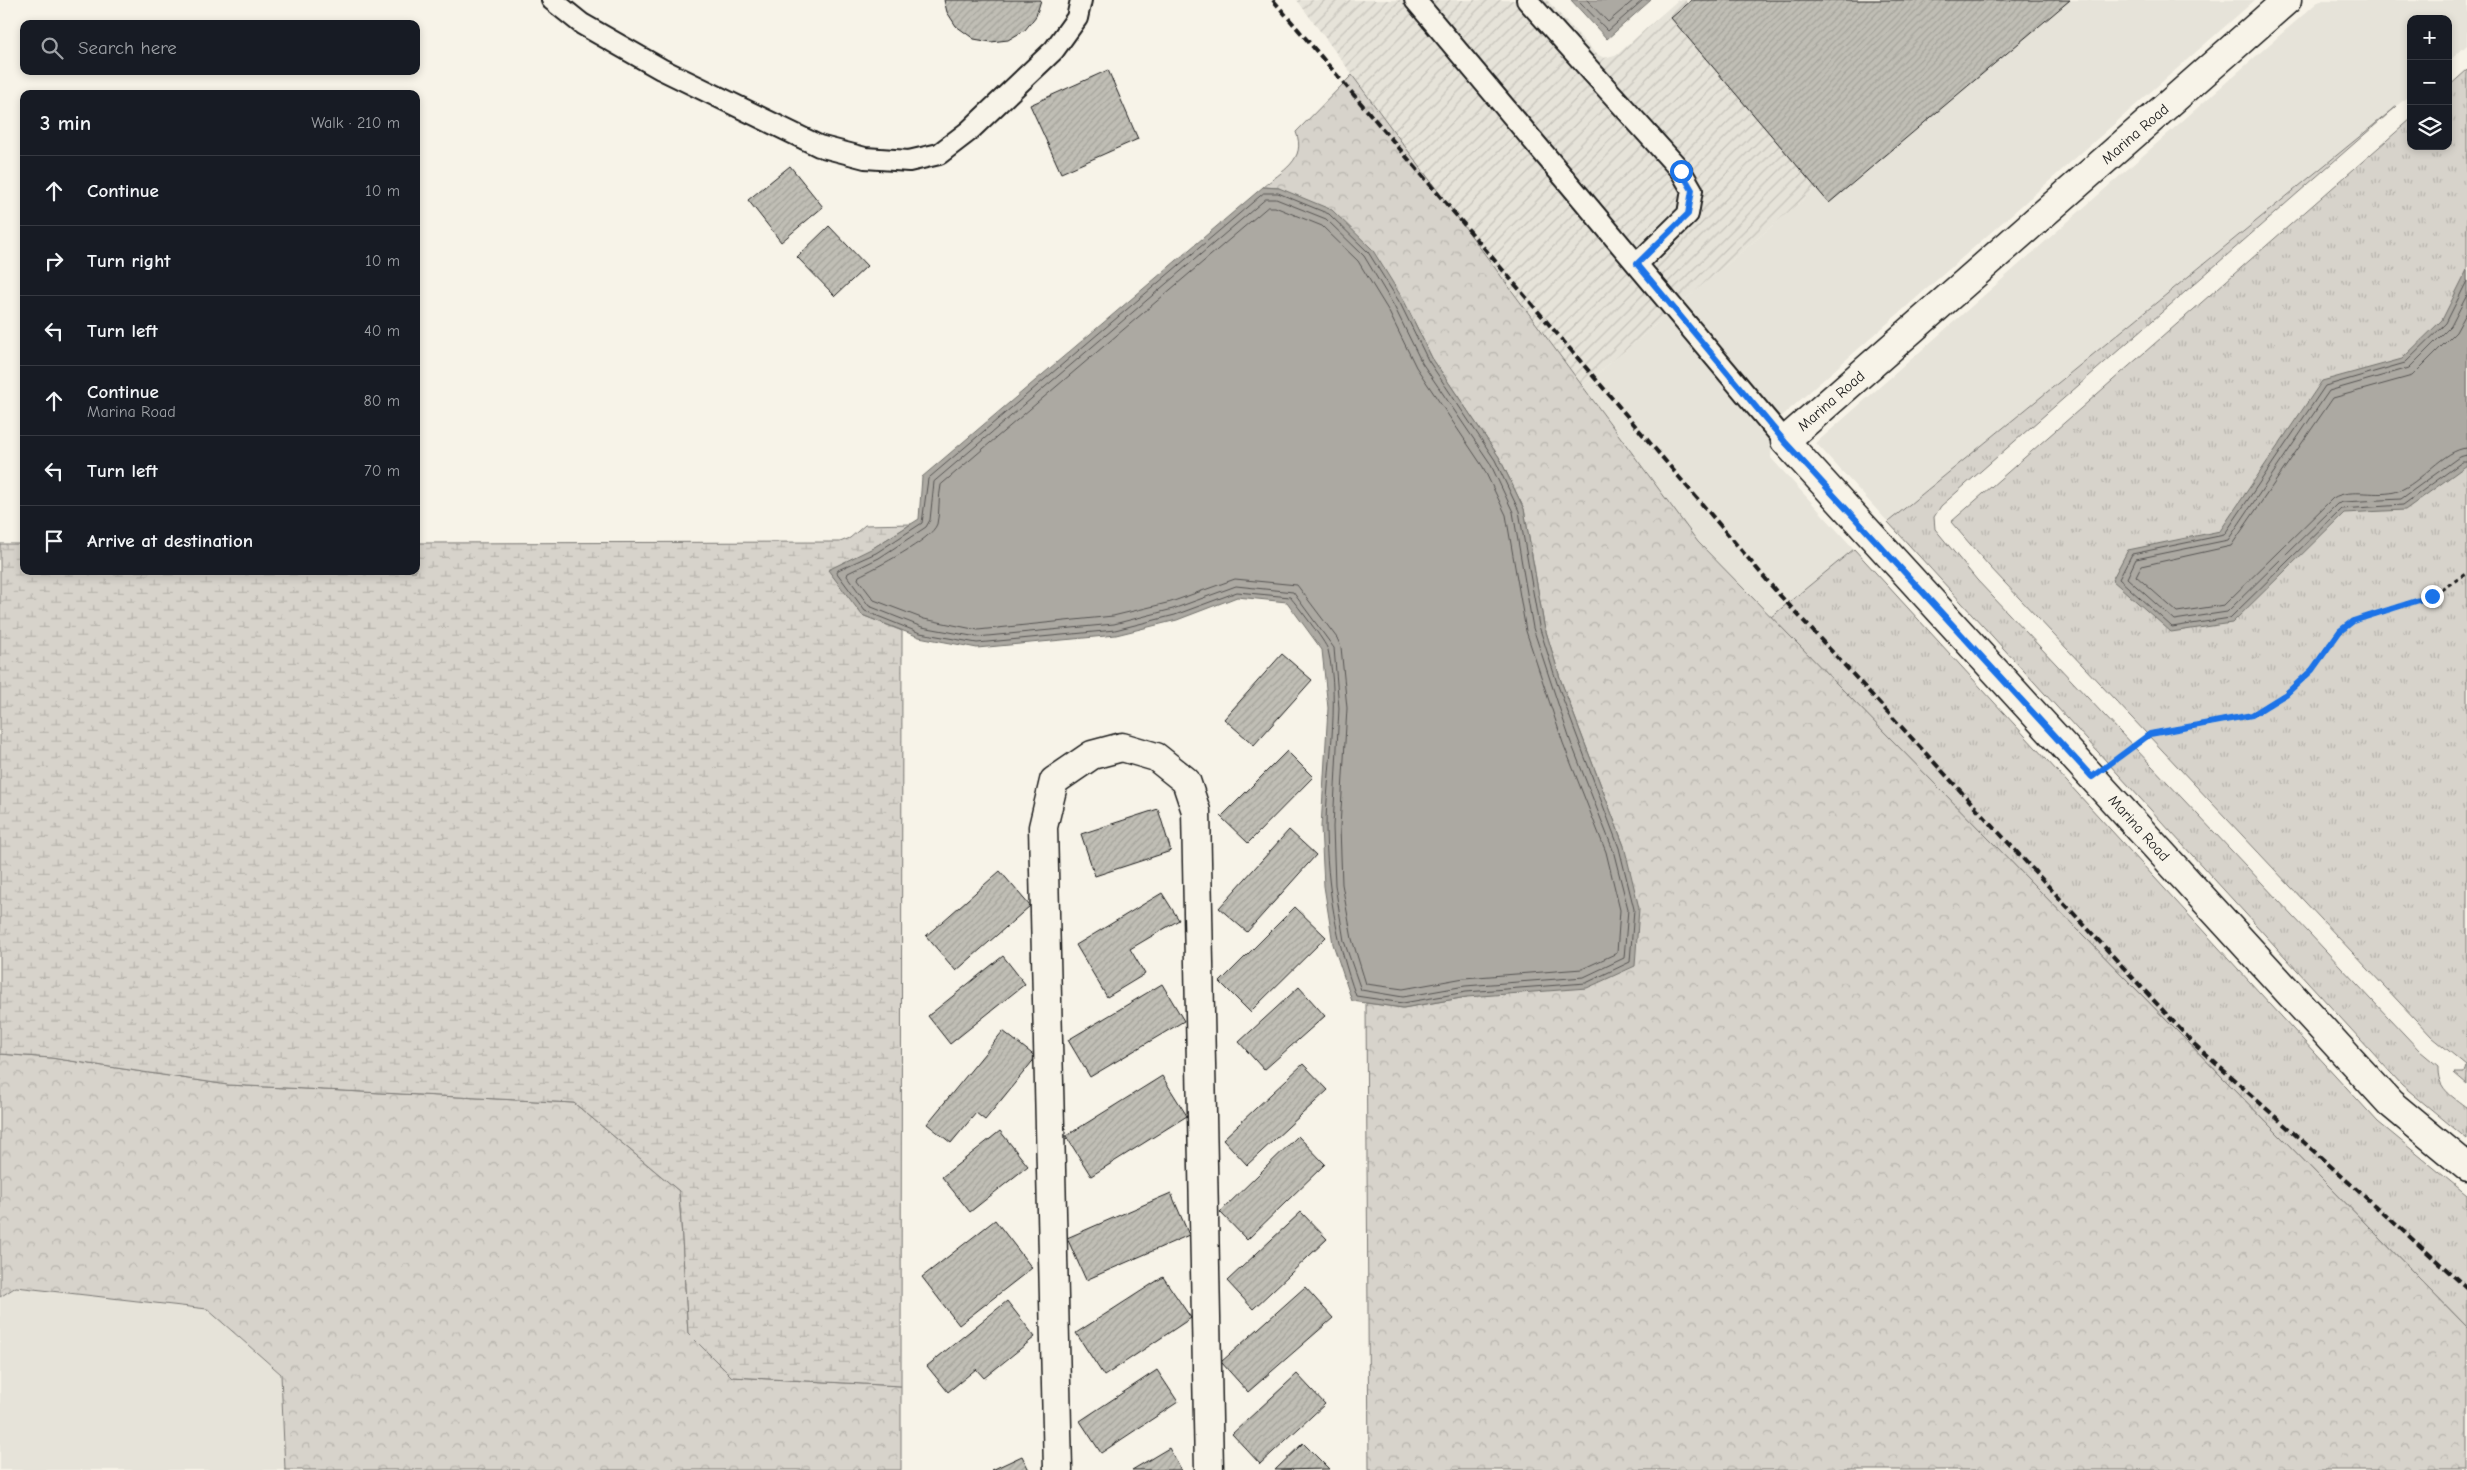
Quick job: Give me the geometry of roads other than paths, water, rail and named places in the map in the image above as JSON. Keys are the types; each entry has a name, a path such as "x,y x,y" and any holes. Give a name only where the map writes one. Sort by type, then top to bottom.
{"street":[{"name":"Marina Road","path":"2287,0 1785,442 2390,1103 2467,1167"},
{"path":"1058,1470 1043,827 1054,781 1092,755 1122,747 1156,757 1186,781 1196,811 1209,1470"}],"lane":[{"path":"552,0 582,24 661,68 819,146 865,158 909,161 939,154 969,131 1054,50 1077,18 1081,0"},
{"path":"1415,0 1785,442"},
{"path":"1527,0 1681,171 1692,190 1688,214 1637,264"}],"water":[{"path":"1571,0 1651,0 1607,39"},
{"path":"1263,187 1279,188 1332,210 1372,249 1404,301 1432,358 1499,457 1524,509 1544,625 1561,681 1624,846 1639,908 1635,966 1587,988 1467,997 1403,1008 1352,1001 1333,944 1324,886 1321,827 1328,708 1322,650 1287,602 1237,597 1177,620 1116,635 977,648 919,637 862,615 828,570 873,548 919,519 922,477"},
{"path":"2467,270 2467,465 2405,510 2344,513 2232,623 2171,632 2112,580 2128,550 2220,531 2322,381 2402,359 2442,320"}],"railway":[{"path":"1273,0 1776,591 2194,1044 2467,1288"}]}
